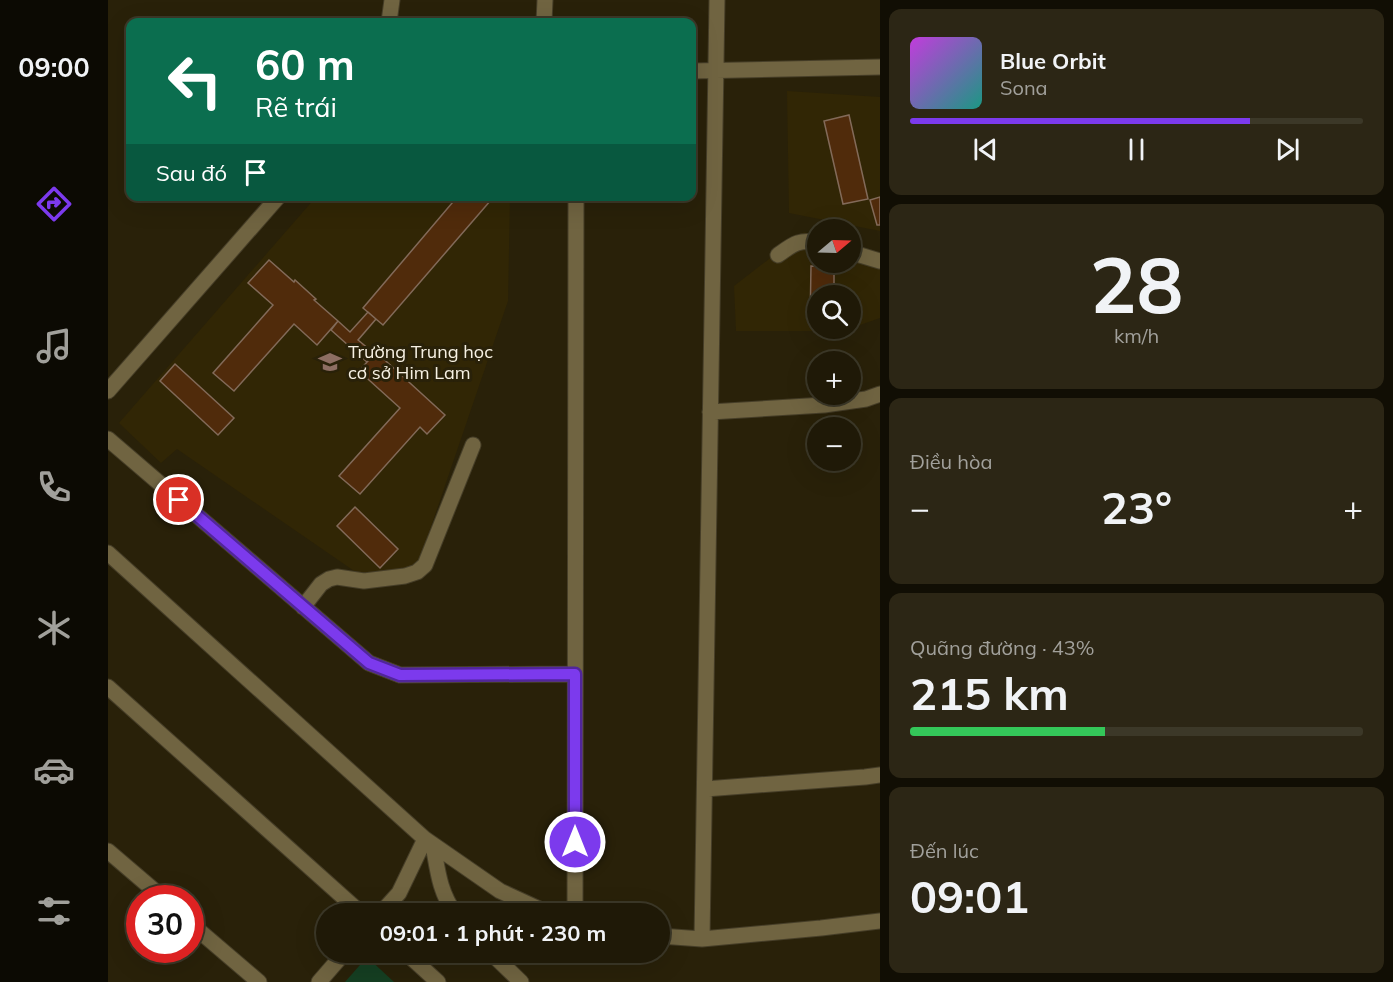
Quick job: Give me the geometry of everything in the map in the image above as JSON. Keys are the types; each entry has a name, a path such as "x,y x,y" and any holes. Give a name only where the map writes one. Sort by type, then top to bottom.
{"street":[{"path":"390,18 392,0"},
{"path":"544,18 545,0"},
{"path":"702,939 717,0"},
{"path":"696,71 880,67"},
{"path":"108,391 275,201"},
{"path":"575,903 576,201"},
{"path":"778,255 796,242 807,240"},
{"path":"861,255 880,261"},
{"path":"710,412 824,405 866,399 880,394"},
{"path":"108,439 369,663 400,675 575,674"},
{"path":"303,607 321,584 329,579 337,577 364,581 411,574 425,565 473,445"},
{"path":"108,553 429,842 500,891 526,903"},
{"path":"108,687 350,903"},
{"path":"705,789 880,775"},
{"path":"390,903 399,893 429,842"},
{"path":"429,842 439,883 447,903"},
{"path":"108,851 148,885"},
{"path":"670,937 702,939 880,921"},
{"path":"204,935 259,982"},
{"path":"319,982 335,963"},
{"path":"417,963 438,982"},
{"path":"501,963 521,982"}],"shaded area":[{"path":"787,91 880,97 880,231 861,227 861,219 819,219 789,213"},
{"name":"Trường Trung học cơ sở Him Lam","path":"313,201 510,201 508,301 420,559 412,566 360,575 177,449 161,463 119,423"},
{"path":"804,232 807,233 807,273 861,273 861,248 880,253 880,318 861,325 861,285 807,285 807,331 736,331 734,286"}],"green space":[{"path":"362,963 373,963 394,982 345,982"}],"building":[{"path":"849,115 868,199 843,204 824,121"},
{"path":"880,197 880,225 877,225 870,200"},
{"path":"454,201 490,201 383,325 363,308"},
{"path":"269,260 294,282 295,280 338,321 317,345 294,324 234,391 213,373 273,305 248,283"},
{"path":"811,273 834,273 834,285 811,285"},
{"path":"368,312 376,319 358,340 375,354 367,362 331,330 338,321 350,332"},
{"path":"376,352 445,415 427,434 420,427 360,494 339,476 400,408 359,371"},
{"path":"175,364 234,418 218,435 160,381"},
{"path":"355,507 398,549 380,568 337,526"}],"place":[{"name":"Trường Trung học cơ sở Him Lam","path":"330,362"}],"route":[{"path":"179,500 369,663 400,675 575,674 575,842"}]}
